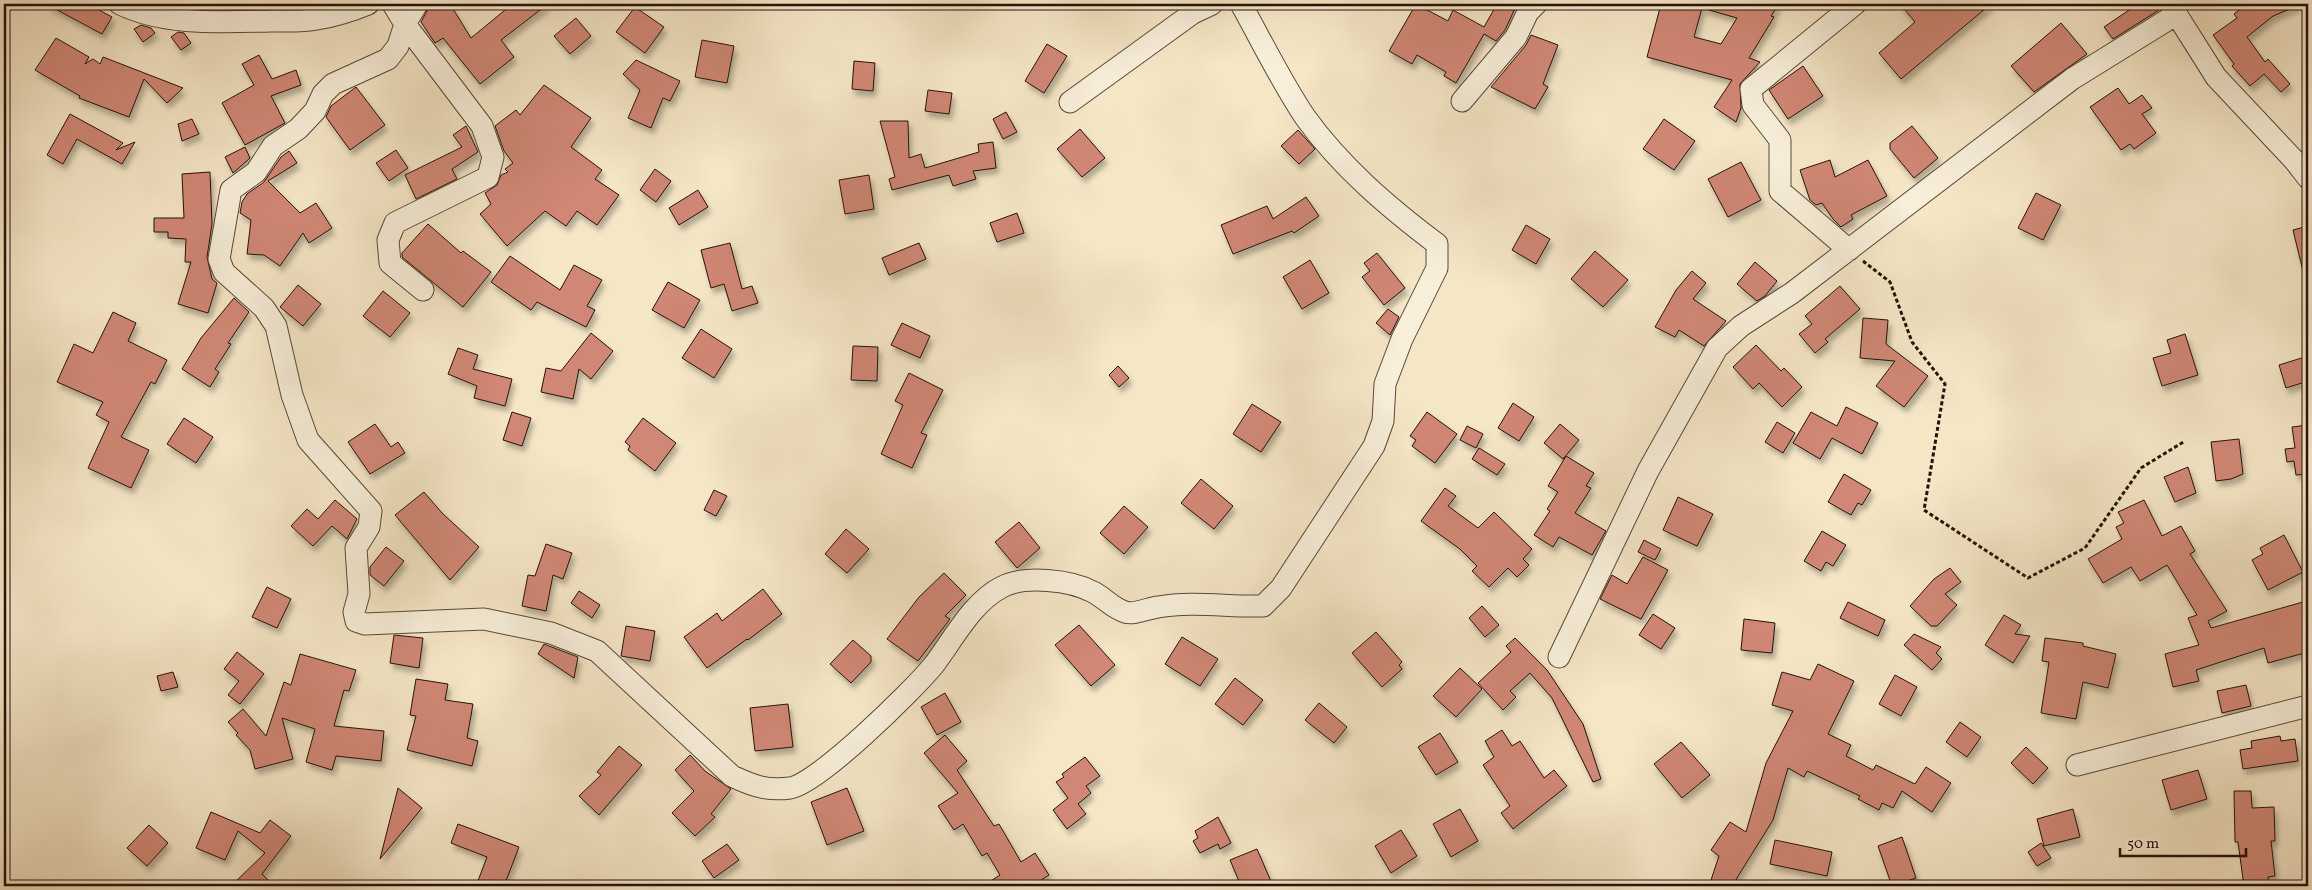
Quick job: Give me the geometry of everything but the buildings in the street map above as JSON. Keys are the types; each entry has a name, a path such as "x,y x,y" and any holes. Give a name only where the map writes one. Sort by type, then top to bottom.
{"street":[{"path":"120,4 145,13 178,19 219,22 314,20 345,14 368,4"},
{"path":"393,4 405,24 482,126 493,157 488,177 395,223 388,240 390,263 423,290"},
{"path":"417,4 405,24 398,46 388,59 333,84 324,94 315,111 298,130 273,146 256,172 231,190 219,260 224,272 264,308 276,326 292,395 308,440 371,511 368,527 356,548 359,594 354,612 356,621 365,624 484,619 551,634 597,651 732,776 759,788 792,788 817,775 891,709 931,668 977,606 1002,586 1034,579 1068,583 1093,592 1116,609 1128,613 1187,603 1236,607 1264,606 1281,588 1374,446 1383,421 1385,384 1402,339 1437,268 1437,244 1388,207 1335,153 1305,116 1241,4"},
{"path":"1070,102 1194,13 1212,4"},
{"path":"1462,101 1516,37 1528,12 1536,4"},
{"path":"1848,250 1780,191 1780,140 1753,105 1751,89 1855,4"},
{"path":"1558,657 1648,471 1717,348 1740,326 1792,293 2072,79 2174,9 2216,77 2294,160 2308,178"},
{"path":"2077,765 2308,706"}],"path":[{"path":"1848,250 1890,282 1912,342 1945,384 1924,510 2028,578 2085,548 2141,468 2185,441"}]}
